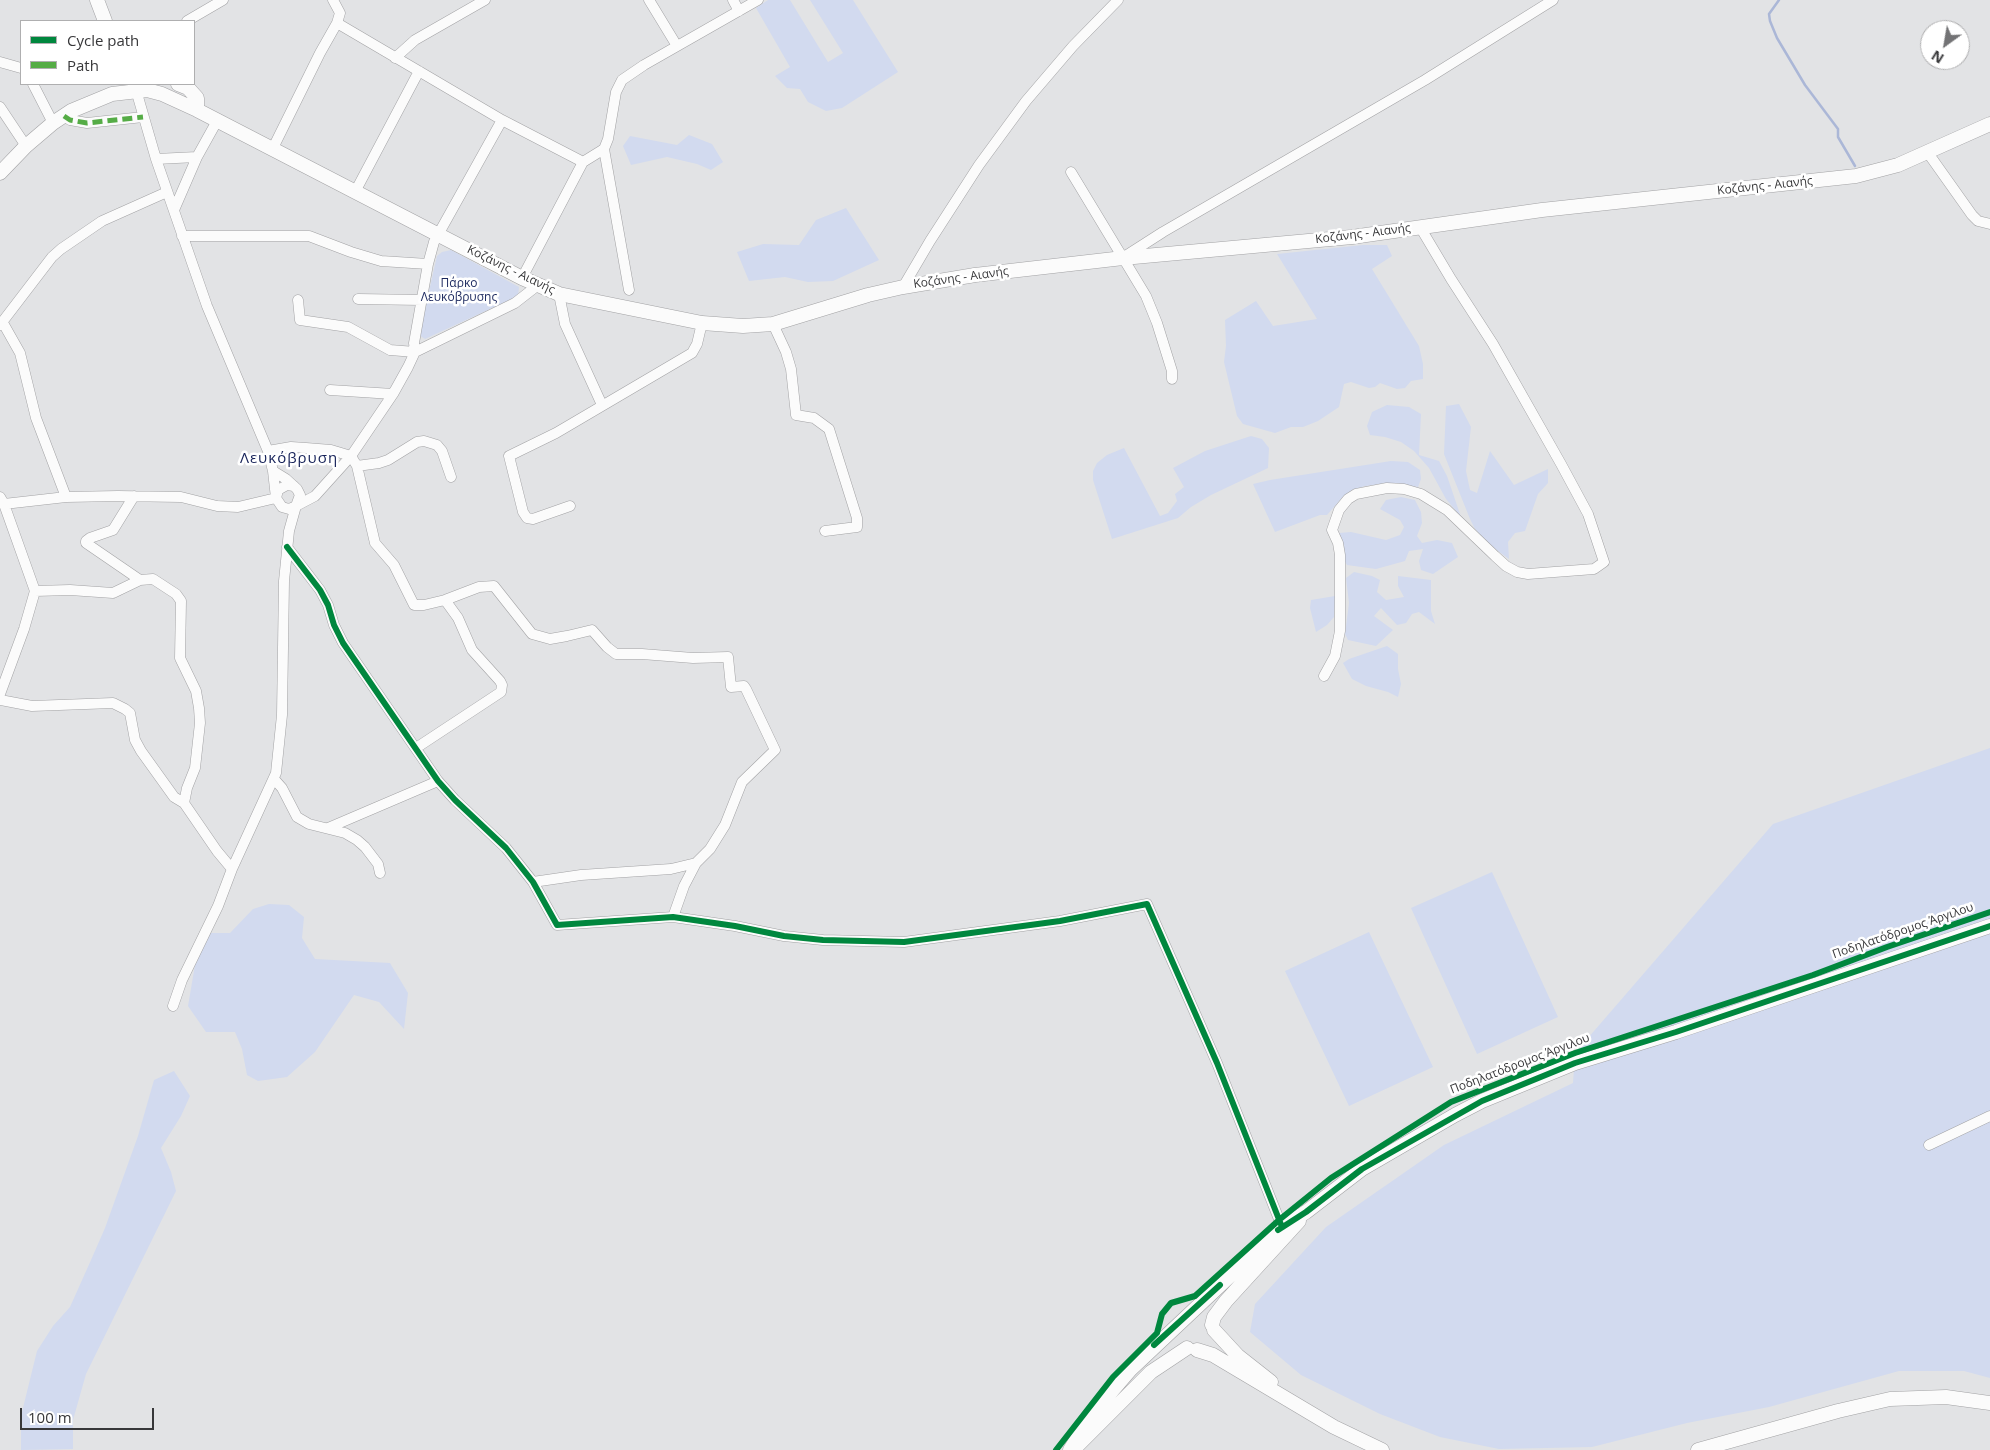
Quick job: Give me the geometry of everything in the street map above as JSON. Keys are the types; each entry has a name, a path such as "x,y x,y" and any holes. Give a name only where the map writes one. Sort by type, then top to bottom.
{"street":[{"path":"97,0 104,20"},
{"path":"189,20 224,0"},
{"path":"272,150 337,23 340,12 333,0"},
{"path":"395,58 415,40 486,0"},
{"path":"649,0 677,46"},
{"path":"733,0 739,11"},
{"path":"629,290 604,149 608,138 616,92 622,80 758,0"},
{"path":"903,287 930,241 1020,108 1073,46 1118,0"},
{"path":"1123,258 1163,232 1424,80 1553,0"},
{"path":"337,23 502,120 584,162"},
{"path":"0,63 20,68"},
{"path":"355,192 419,71"},
{"path":"35,85 59,119 88,123 143,118"},
{"path":"184,85 197,98 197,110"},
{"path":"136,90 156,159 207,306 268,451 277,501 290,531"},
{"name":"Κοζάνης - Αιανής","path":"0,172 26,146 59,119 97,99 112,94 147,90 162,94 197,110 522,278 559,294 702,323 743,326 772,324 868,295 976,275 1123,258 1336,239 1542,210 1856,176 1898,165 1990,124"},
{"path":"0,107 26,146"},
{"path":"0,694 24,629 35,590 2,501 134,496 181,498 217,506 238,507 277,501 285,508 296,506 315,496 351,456 393,394 415,352 414,342 428,264 438,234 502,120"},
{"path":"174,210 197,157 217,121"},
{"path":"522,278 584,162 604,149"},
{"path":"1928,153 1972,215 1978,221 1990,224"},
{"path":"156,159 197,157"},
{"path":"1070,172 1146,296 1172,370 1172,379"},
{"path":"66,498 36,418 20,354 1,324 61,249 102,221 167,192"},
{"path":"1324,676 1335,656 1340,630 1340,555 1338,543 1332,530 1339,510 1348,499 1356,494 1386,488 1404,489 1421,494 1447,510 1500,561 1517,572 1528,574 1594,569 1604,562 1588,514 1562,464 1493,344 1451,279 1420,226"},
{"path":"182,236 309,236 381,261 428,264"},
{"path":"298,300 300,320 348,328 390,350 415,352 515,303 538,285"},
{"path":"559,294 565,324 602,405"},
{"path":"358,300 422,300"},
{"path":"570,506 533,519 527,518 523,512 509,456 538,442 692,352 698,344 702,323"},
{"path":"772,324 786,352 791,370 796,415 814,418 829,429 857,518 857,527 825,531"},
{"path":"330,390 393,394"},
{"path":"357,466 388,460 417,442 424,441 437,445 442,451 451,477"},
{"path":"268,451 291,447 330,450 351,456 357,466 375,543 394,566 414,605 424,605 445,600 479,587 494,586 532,634 550,638 592,630 606,647 616,654 728,658 731,687 744,686 775,750 742,782 725,825 718,837 696,863 684,886 673,917"},
{"path":"273,471 295,487 308,500"},
{"path":"173,1006 182,980 218,906 232,869 274,779 282,715 283,606 287,547 300,495 295,487 287,484 280,488 277,501"},
{"path":"134,496 113,530 90,538 86,543 140,580"},
{"path":"287,547 320,590 343,643 438,781 455,800 506,848 533,882 557,925 673,917 736,926 784,936 824,940 904,942 1060,921 1147,904 1217,1063 1282,1227"},
{"path":"35,590 113,593 140,580 152,579 176,594 181,601 180,658 196,691 200,723 195,768 187,788 184,803"},
{"path":"416,748 501,692 502,685 500,681 472,650 458,618 445,600"},
{"path":"0,700 32,706 113,703 120,705 130,713 135,740 141,751 174,797 184,803 217,851 232,869"},
{"path":"274,779 282,788 297,816 309,824 345,833 365,847 378,864 380,873"},
{"path":"328,828 438,781"},
{"path":"533,882 581,875 671,869 696,863"},
{"path":"1071,1450 1077,1436 1104,1398 1160,1340 1184,1320 1282,1227 1306,1212 1362,1169 1455,1115 1491,1097 1575,1063 1676,1032 1990,926"},
{"path":"1929,1145 1990,1116"},
{"path":"1071,1450 1151,1372 1192,1349 1210,1344 1214,1317 1226,1301 1306,1212"},
{"path":"1184,1320 1200,1314 1208,1318 1213,1328 1238,1356 1278,1387 1296,1404"},
{"path":"1184,1320 1179,1337 1192,1349 1213,1355 1334,1427 1382,1450"},
{"path":"1698,1450 1838,1410 1890,1399 1946,1396 1990,1403"}],"green space":[{"path":"768,0 790,0 828,62 843,53 810,0 853,0 898,72 842,108 826,111 808,102 800,89 787,88 775,76 790,67 756,8"},
{"path":"689,135 712,144 723,162 711,170 697,164 667,157 631,165 623,146 630,136 677,145"},
{"path":"846,208 879,260 833,281 808,282 785,277 749,281 737,252 763,244 799,245 816,220"},
{"path":"1363,245 1387,245 1392,256 1372,269 1419,346 1423,364 1423,379 1411,381 1405,388 1397,389 1380,383 1375,387 1369,388 1351,382 1344,384 1339,407 1318,421 1303,427 1291,427 1275,433 1243,424 1237,416 1224,362 1226,346 1225,320 1256,301 1273,326 1317,319 1277,254"},
{"name":"Πάρκο Λευκόβρυσης","path":"451,250 519,287 518,296 425,339 419,335 437,256 442,252"},
{"path":"1459,404 1471,427 1466,471 1470,490 1477,493 1490,451 1514,485 1548,469 1548,483 1538,494 1525,531 1515,533 1508,542 1509,559 1491,546 1475,529 1444,454 1446,406"},
{"path":"1387,405 1409,407 1421,414 1419,455 1439,461 1447,476 1461,517 1446,499 1429,468 1414,451 1401,442 1370,435 1367,426 1372,412"},
{"path":"1251,436 1262,439 1269,448 1268,468 1211,495 1191,507 1178,518 1112,539 1093,480 1093,471 1097,463 1107,455 1124,448 1160,516 1168,513 1177,501 1175,494 1184,487 1173,468 1205,451"},
{"path":"1391,461 1408,462 1420,470 1421,479 1418,487 1389,483 1365,486 1352,490 1327,515 1320,515 1275,532 1253,484 1270,480"},
{"path":"1401,497 1415,500 1421,512 1422,523 1417,536 1422,543 1437,540 1452,543 1458,557 1433,574 1421,570 1419,561 1423,549 1409,551 1405,561 1376,569 1347,565 1343,558 1339,533 1351,532 1386,540 1400,535 1404,527 1400,520 1380,509 1386,500"},
{"path":"1354,572 1380,580 1377,592 1386,600 1404,597 1398,586 1398,576 1431,580 1431,611 1435,624 1419,612 1412,614 1406,623 1397,625 1381,608 1374,616 1393,630 1376,646 1348,640 1345,634 1349,603 1346,578"},
{"path":"1335,596 1334,617 1327,625 1316,632 1310,608 1311,600"},
{"path":"1387,646 1398,654 1401,684 1398,697 1352,679 1343,663 1349,659"},
{"path":"1990,748 1990,1378 1964,1371 1899,1371 1769,1407 1687,1423 1592,1447 1499,1449 1440,1437 1380,1414 1301,1375 1250,1332 1255,1304 1326,1227 1444,1145 1573,1083 1575,1053 1773,824"},
{"path":"1492,872 1558,1017 1477,1054 1411,908"},
{"path":"269,904 289,905 304,917 302,938 315,959 390,963 408,993 404,1029 379,1002 354,995 315,1052 287,1077 258,1081 247,1075 242,1049 235,1032 206,1032 188,1006 195,965 210,933 230,933 253,909"},
{"path":"1369,932 1433,1067 1349,1106 1285,971"},
{"path":"174,1071 190,1096 181,1116 161,1148 171,1172 176,1191 86,1374 73,1420 73,1449 21,1450 21,1416 37,1351 53,1326 70,1307 105,1228 138,1136 154,1080"}],"waterway":[{"path":"1779,0 1769,14 1777,38 1805,85 1838,129 1838,137 1855,166"}],"marked path":[{"path":"64,116 70,120 87,123 143,117"}],"cycle path":[{"path":"287,547 320,590 343,643 438,781 455,800 506,848 533,882 557,925 673,917 735,926 784,936 823,940 904,942 1060,921 1147,904 1217,1063 1282,1227"},
{"name":"Ποδηλατόδρομος Άργιλου","path":"1056,1450 1113,1377 1157,1333 1162,1314 1171,1303 1195,1296 1279,1220 1331,1178 1451,1102 1575,1053 1813,975 1887,947 1990,912"},
{"path":"1278,1230 1306,1212 1362,1169 1482,1101 1575,1063 1676,1032 1990,926"},
{"path":"1154,1345 1220,1285"}],"district":[{"name":"Λευκόβρυση","path":"289,459"}]}
